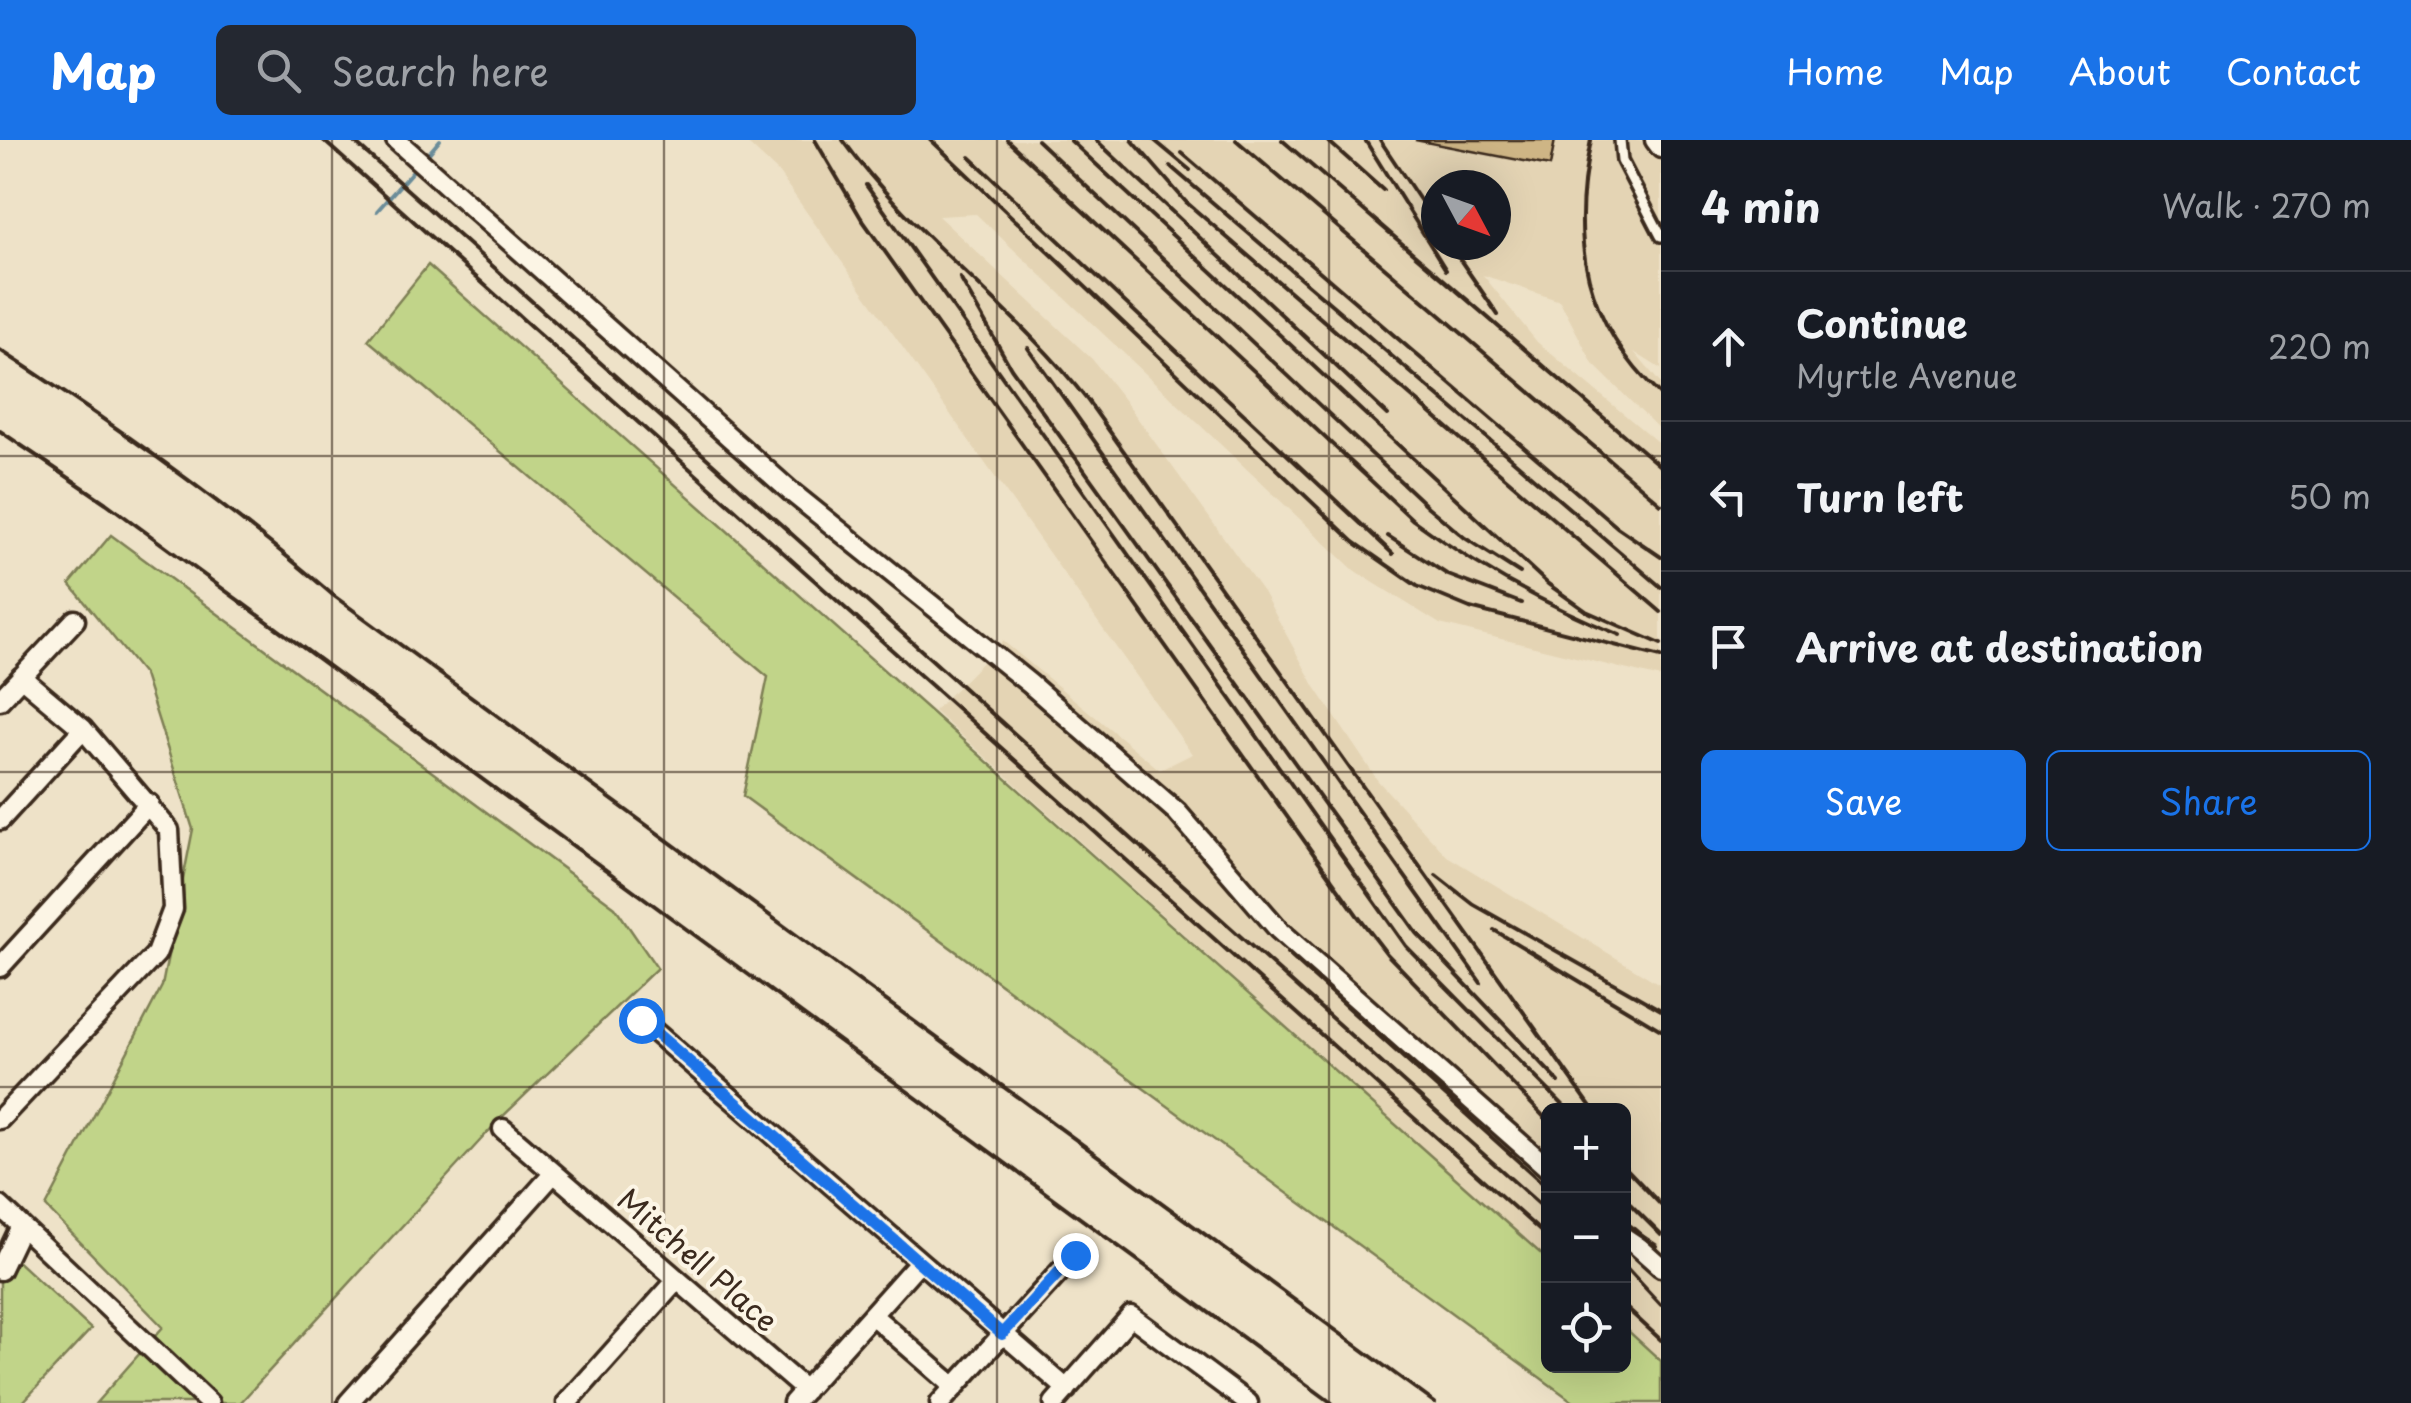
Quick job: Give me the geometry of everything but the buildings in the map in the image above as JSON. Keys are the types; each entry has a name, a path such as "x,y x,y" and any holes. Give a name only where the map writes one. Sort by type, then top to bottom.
{"street":[{"path":"396,140 790,490 1030,684 1177,812 1279,930 1541,1162"},
{"path":"1655,140 1661,148"},
{"path":"0,700 75,620"},
{"path":"0,1119 156,954 174,910 170,830 83,729 21,677"},
{"path":"0,820 83,729"},
{"path":"0,967 149,804"},
{"path":"641,1020 1002,1334 1060,1396 1130,1316 1248,1403"},
{"name":"Mitchell Place","path":"503,1129 677,1280 799,1399"},
{"path":"348,1403 554,1173"},
{"path":"0,1206 209,1403"},
{"path":"0,1270 21,1226"},
{"path":"1631,1240 1661,1267"},
{"path":"940,1403 1075,1255"},
{"path":"799,1399 919,1262"},
{"path":"567,1403 677,1280"},
{"path":"872,1315 954,1387"}],"lane":[{"path":"1620,140 1622,161 1661,236"}],"shaded area":[{"path":"744,140 1640,140 1661,161 1661,369 1634,352 1661,384 1661,431 1593,364 1560,301 1483,275 1537,342 1661,445 1661,678 1440,624 1355,571 976,214 938,216 1092,359 1263,592 1315,687 1378,781 1447,856 1661,985 1661,1361 1631,1333 1631,1103 1541,1103 1541,1254 934,711 1003,641 1160,770 1192,754 778,172"}],"green space":[{"path":"428,265 1541,1254 1541,1373 1631,1373 1631,1333 1661,1361 1661,1403 1575,1403 743,796 768,677 368,340"},
{"path":"111,535 615,907 657,968 499,1120 240,1403 96,1403 163,1327 46,1207 162,986 193,829 144,675 70,584"},
{"path":"0,1245 91,1329 22,1403 0,1403"}],"waterway":[{"path":"424,159 440,140"},
{"path":"377,211 417,166"}],"railway":[{"path":"323,140 1541,1232"},
{"path":"352,140 1541,1206"},
{"path":"815,140 861,218 1357,915 1387,954 1541,1114"},
{"path":"843,140 900,208 1028,334 1088,401 1588,1103"},
{"path":"931,140 1354,542 1417,586 1470,608 1661,657"},
{"path":"1007,140 1413,520 1513,584 1620,635"},
{"path":"1037,140 1428,507 1465,538 1520,573"},
{"path":"1070,140 1548,584 1586,611 1661,644"},
{"path":"1096,140 1388,415"},
{"path":"1132,140 1186,202 1661,612"},
{"path":"1154,140 1190,170"},
{"path":"1236,140 1661,504"},
{"path":"1282,140 1661,467"},
{"path":"1327,140 1383,190"},
{"path":"1365,140 1446,270"},
{"path":"1380,140 1421,202"},
{"path":"1591,140 1582,213 1589,279 1614,339 1661,396"},
{"path":"1182,153 1617,527 1661,557"},
{"path":"970,157 1393,554"},
{"path":"1170,166 1661,587"},
{"path":"866,185 1406,946 1561,1103"},
{"path":"1460,260 1498,315"},
{"path":"960,278 1011,368 1417,933 1559,1082"},
{"path":"1028,348 1481,983"},
{"path":"0,350 172,467 334,596 1435,1403"},
{"path":"0,431 106,503 1332,1403"},
{"path":"1388,536 1448,575 1521,603"},
{"path":"1436,875 1473,904 1661,1010"},
{"path":"1494,930 1661,1030"},
{"path":"1287,953 1541,1182"},
{"path":"1631,1173 1661,1205"},
{"path":"1631,1205 1661,1235"},
{"path":"1631,1229 1657,1246"},
{"path":"1631,1273 1661,1305"},
{"path":"1631,1312 1661,1340"}],"route":[{"path":"641,1020 1002,1334 1075,1255"}]}
